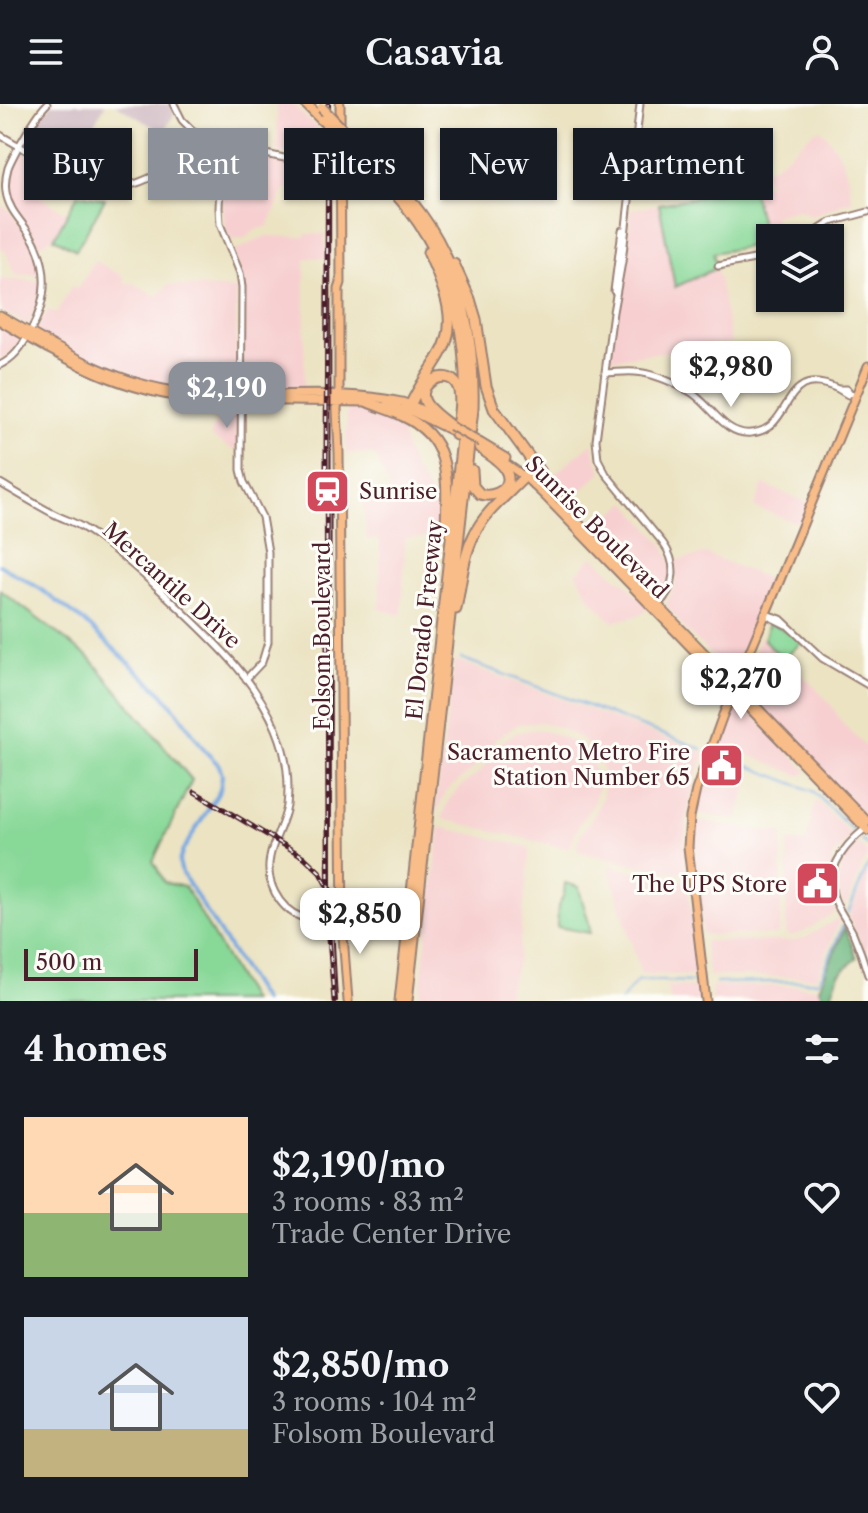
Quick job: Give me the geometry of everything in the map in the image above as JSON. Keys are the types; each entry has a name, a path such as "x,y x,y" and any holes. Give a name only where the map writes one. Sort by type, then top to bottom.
{"highway":[{"name":"El Dorado Freeway","path":"306,104 333,128"},
{"name":"El Dorado Freeway","path":"319,106 338,128"},
{"name":"El Dorado Freeway","path":"400,200 428,238 449,284 465,358 465,412 445,641 407,1001"},
{"name":"El Dorado Freeway","path":"400,1001 474,383 463,307 434,235 409,200"},
{"path":"409,408 443,352 450,323 449,309 415,219"},
{"path":"434,235 447,251 476,319 486,386 494,409 570,513"},
{"path":"462,281 478,354 478,411 472,484 483,496 496,495 505,488 507,474 480,445"},
{"path":"445,641 438,623 459,393 451,380 437,378 426,387 425,402 450,428"},
{"path":"368,402 404,416 427,431 435,441 446,467 446,528"},
{"path":"445,641 474,535 485,518 526,475"}],"main road":[{"name":"Folsom Boulevard","path":"338,104 338,128"},
{"name":"Folsom Boulevard","path":"339,200 339,287"},
{"name":"Folsom Boulevard","path":"340,240 337,435 341,920 346,1001"},
{"name":"Sunrise Boulevard","path":"0,318 83,368 174,397 368,402 409,408"},
{"name":"Sunrise Boulevard","path":"29,335 139,387 174,393 314,402 324,406 332,406 358,395 385,398 480,445 526,475 570,513 868,826"},
{"path":"706,1001 689,867 688,836 696,788 853,394 868,366"},
{"path":"83,368 94,368"},
{"path":"339,384 358,395"},
{"name":"Sunrise Boulevard","path":"526,475 868,826"},
{"path":"719,727 732,703 740,674 767,614"},
{"path":"788,747 809,762"}],"street":[{"path":"0,365 15,355 41,310 45,285 43,264 29,232 11,208 5,185 8,167 47,104"},
{"path":"174,104 182,120 191,128"},
{"path":"640,104 622,262 596,440 601,467 670,554 673,579 657,607"},
{"path":"0,135 82,182 115,188 148,179"},
{"path":"219,200 220,224 241,276 242,473 262,517 268,559 268,642 262,662 246,679"},
{"path":"828,224 868,212"},
{"path":"718,266 756,259"},
{"path":"605,373 643,372 685,389 701,399 730,428 747,433 764,430 772,424 795,392 805,384 818,381 847,389 853,394"},
{"name":"Mercantile Drive","path":"0,483 77,524 110,547 233,660 266,708 276,729 287,768 286,810 268,867 274,891 281,903 298,916 310,920 341,920"},
{"path":"767,614 781,619 822,658 868,685"},
{"path":"868,826 839,857 832,881 837,904 855,938 868,975"}],"shaded area":[{"path":"52,104 105,105 92,128 49,128 38,122"},
{"path":"115,104 170,104 174,114 166,128 155,128"},
{"path":"277,104 292,104 317,128 284,128 284,152 277,151"},
{"path":"820,129 829,138 842,159 852,201 812,216 799,210 774,215 776,224 760,224 754,200 773,200 773,166"},
{"path":"21,150 24,152 24,200 46,200 67,214 53,237 39,246 12,206 7,183 10,169"},
{"path":"268,158 284,161 284,191 268,226 257,229 245,238 230,240 223,200 268,200"},
{"path":"659,204 675,287 717,269 731,343 610,359 630,210"},
{"path":"0,205 8,209 31,240 39,260 40,274 16,275 0,247"},
{"path":"306,234 325,234 325,258 305,258 304,393 247,392 244,390 243,370 243,288 234,251 266,236 305,237"},
{"path":"94,262 124,277 124,283 133,283 157,296 168,285 236,289 236,389 206,391 136,380 76,356 36,331 48,310 56,314 72,286 78,289"},
{"path":"0,279 41,281 38,304 28,325 0,310"},
{"path":"0,323 21,339 0,360"},
{"path":"217,403 237,405 235,451 210,436 216,422"},
{"path":"349,408 382,410 392,415 402,430 414,469 439,510 438,536 405,538 402,612 399,615 380,609 380,539 367,539 363,503 390,490 376,456 346,453"},
{"path":"592,443 602,472 570,500 551,477"},
{"path":"763,484 808,503 799,524 754,507"},
{"path":"627,502 663,545 669,557 671,579 659,600 593,529"},
{"path":"705,554 774,581 734,675 684,628 666,604 676,581 675,561"},
{"path":"593,556 624,582 649,609 613,622 589,597 577,573"},
{"path":"760,636 813,685 843,724 868,749 868,820 740,686"},
{"path":"455,660 705,753 687,814 684,846 686,870 667,872 577,851 581,834 602,798 602,768 594,751 580,738 542,722 518,724 497,738 473,769 446,791 434,817"},
{"path":"739,701 807,771 802,776 718,743"},
{"path":"534,729 553,733 577,744 589,756 596,774 598,786 593,805 579,824 569,848 443,819 448,801 480,772 503,741 515,733"},
{"path":"713,757 752,771 737,820 697,812 699,794"},
{"path":"816,800 851,835 834,856 829,872 829,892 835,912 804,932 790,936 786,932 788,841 805,843"},
{"path":"694,823 782,833 780,930 777,935 703,933 693,854"},
{"path":"440,827 530,849 518,959 505,1001 419,1001"},
{"path":"858,843 868,857 845,908 838,893 838,877 845,857"},
{"path":"608,865 687,881 700,976 641,974"},
{"path":"868,869 868,959 849,917"},
{"path":"838,918 817,977 709,976 706,941 796,941"},
{"path":"667,986 699,987 700,1001 670,1001"},
{"path":"711,986 794,986 819,988 821,991 817,1001 712,1001"}],"green space":[{"path":"75,200 104,200 76,250 54,238"},
{"path":"681,200 755,200 761,224 756,224 756,245 713,253 717,268 675,287 659,204"},
{"path":"0,590 91,659 192,780 153,861 165,883 185,887 251,1001 0,1001"},
{"path":"769,622 802,642 783,659 764,640"},
{"path":"565,883 579,887 590,933 557,927 558,906 564,895"},
{"path":"845,927 857,958 839,974 829,1001 822,1001 819,988"}],"waterway":[{"path":"0,565 39,588 86,623 163,694 219,765 222,775 220,790 183,850 179,862 182,873 263,1001"},
{"path":"461,658 702,749"},
{"path":"718,754 813,791 854,832"},
{"path":"862,840 868,846"},
{"path":"848,913 868,865"},
{"path":"716,983 818,981 843,925"},
{"path":"621,1001 637,981 695,982"}],"tram line":[{"path":"330,104 331,886 337,1001"}],"railway":[{"path":"328,104 328,829 329,937 334,1001"},
{"path":"195,792 304,857 319,871 327,886"}],"place":[{"name":"Sunrise","path":"328,491"},
{"name":"Sacramento Metro Fire Station Number 65","path":"721,765"},
{"name":"The UPS Store","path":"818,884"}]}
